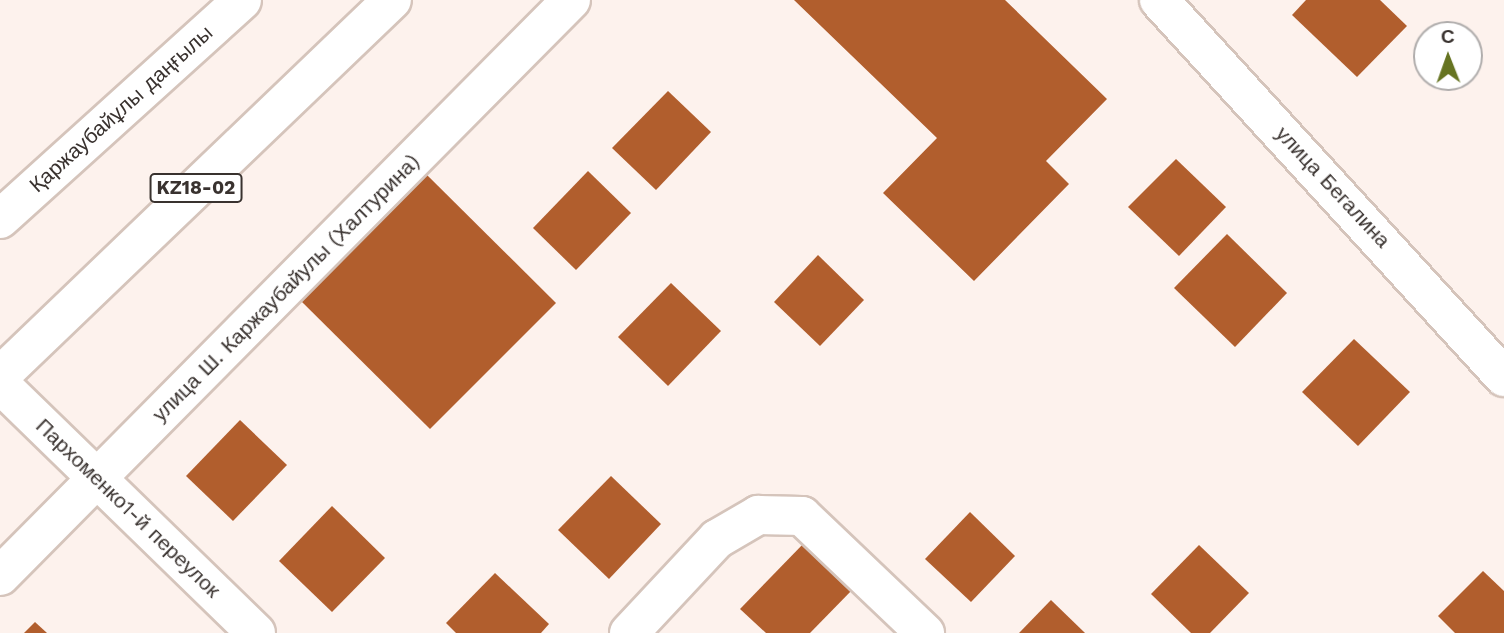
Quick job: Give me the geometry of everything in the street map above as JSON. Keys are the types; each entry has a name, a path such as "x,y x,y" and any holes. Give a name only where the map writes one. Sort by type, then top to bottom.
{"main road":[{"name":"Қаржаубайұлы даңғылы","path":"0,219 242,0"},
{"name":"KZ18-02","path":"0,376 392,0"},
{"name":"улица Ш. Каржаубайулы (Халтурина)","path":"0,576 571,0"},
{"name":"улица Бегалина","path":"1179,7 1504,377"},
{"name":"Пархоменко1-й переулок","path":"0,384 256,633"},
{"path":"629,633 717,539 758,515 803,516 925,633"}],"building":[{"path":"794,0 1005,0 1107,99 1046,161 1069,184 974,281 883,193 937,138"},
{"path":"1306,0 1380,0 1407,26 1357,77 1292,15"},
{"path":"668,91 711,132 656,190 612,148"},
{"path":"1176,159 1226,207 1179,256 1128,207"},
{"path":"588,171 631,213 576,270 533,228"},
{"path":"425,173 556,303 430,429 299,299"},
{"path":"1227,234 1287,293 1235,347 1174,288"},
{"path":"818,255 864,300 820,346 774,302"},
{"path":"671,283 721,331 668,386 618,337"},
{"path":"1354,339 1410,392 1358,446 1302,392"},
{"path":"240,420 287,465 233,521 186,476"},
{"path":"611,476 661,524 609,579 558,530"},
{"path":"332,506 385,558 332,612 279,561"},
{"path":"970,512 1015,556 971,602 925,559"},
{"path":"805,542 854,588 810,633 766,633 740,609"},
{"path":"1199,545 1249,593 1210,633 1191,633 1151,594"},
{"path":"1483,571 1504,591 1504,633 1455,633 1438,616"},
{"path":"495,573 549,624 541,633 456,633 446,623"},
{"path":"1051,600 1085,633 1019,633"},
{"path":"35,622 47,633 24,633"}]}
